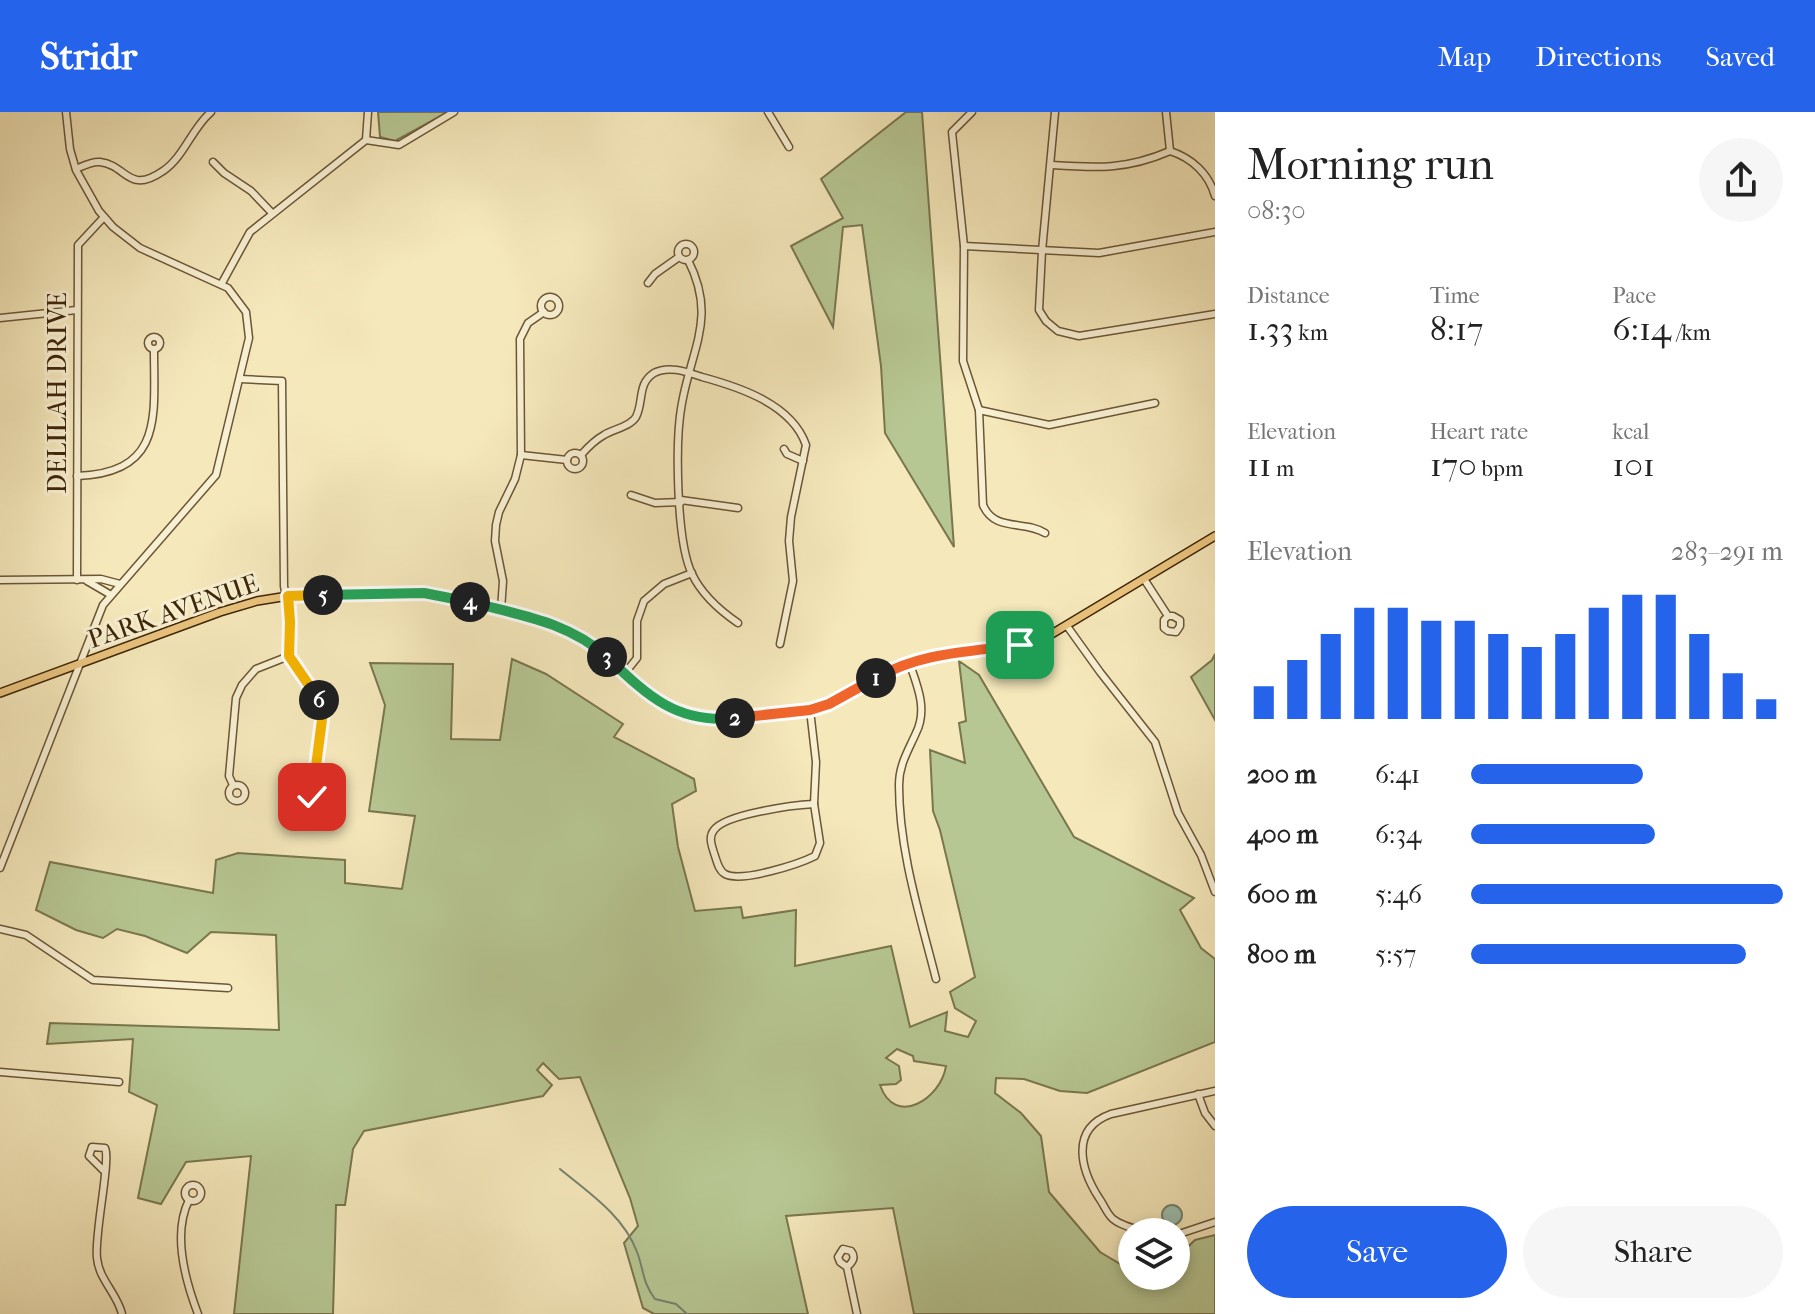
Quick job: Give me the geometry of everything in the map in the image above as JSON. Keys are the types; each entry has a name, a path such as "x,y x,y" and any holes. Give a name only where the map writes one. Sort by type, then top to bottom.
{"main road":[{"name":"PARK AVENUE","path":"0,693 257,601 288,596 424,593 548,622 580,636 661,703 698,718 719,720 810,710 844,697 909,662 953,652 1020,645 1045,638 1215,536"}],"street":[{"path":"0,868 103,605 216,475 249,340 248,318 239,299 222,283 146,251 104,217 86,192 76,169 70,149 66,112"},
{"path":"76,169 100,162 131,179 148,179 170,165 211,112"},
{"path":"366,140 368,112"},
{"path":"222,283 246,237 366,140 399,145 454,112"},
{"path":"768,112 789,147"},
{"path":"972,112 952,132 964,246 963,361 979,410 983,505 986,512 999,522 1039,529 1045,533"},
{"path":"1055,112 1039,310 1046,321 1058,331 1079,336 1215,314"},
{"path":"1166,112 1170,151"},
{"path":"1051,165 1114,168 1170,151 1183,155 1200,169 1212,184 1215,196"},
{"path":"213,162 255,194 272,213"},
{"name":"DELILAH DRIVE","path":"77,580 78,245 104,217"},
{"path":"964,246 1099,253 1215,232"},
{"path":"679,257 679,247 689,244 694,251 688,260"},
{"path":"679,257 688,260 699,284 703,310 701,336 682,403 678,431 685,546 692,573 718,609 738,623"},
{"path":"648,283 679,257"},
{"path":"0,318 77,310"},
{"path":"501,610 503,581 495,541 496,525 515,479 521,455 520,339 528,323 544,312"},
{"path":"77,476 113,472 138,455 146,443 153,426 154,350"},
{"path":"581,455 606,433 635,418 641,389 649,378 667,369 745,391 783,414 805,441 791,517 789,541 793,581 780,644"},
{"path":"241,379 282,381 284,586 290,622 289,656 318,696 323,712 312,797"},
{"path":"979,410 1049,425 1155,403"},
{"path":"784,449 787,454 803,461"},
{"path":"567,460 572,453 581,455"},
{"path":"521,455 567,460"},
{"path":"567,460 570,468 578,469 584,462 581,455"},
{"path":"631,495 655,503 681,501 738,508"},
{"path":"625,673 637,658 637,621 644,601 664,584 692,573"},
{"path":"0,580 101,579 120,584"},
{"path":"1144,579 1168,616"},
{"path":"87,581 111,595"},
{"path":"1067,626 1155,742 1178,813 1201,855 1215,892"},
{"path":"233,785 229,776 236,698 250,674 289,656"},
{"path":"909,662 922,704 917,731 900,770 899,787 909,875 936,979"},
{"path":"810,710 816,762 814,804 820,843 815,856 759,874 726,875 719,868 711,838 712,832 720,825 779,807 814,804"},
{"path":"0,929 26,935 93,980 228,988"},
{"path":"0,1072 119,1082"},
{"path":"1118,1221 1110,1216 1082,1164 1085,1140 1094,1124 1105,1116 1215,1091"},
{"path":"1198,1094 1205,1113 1215,1126"},
{"path":"104,1171 96,1257 104,1281 120,1304 122,1314"},
{"path":"189,1200 182,1213 181,1238 185,1270 198,1314"},
{"path":"1190,1230 1215,1222"},
{"path":"847,1267 857,1314"}],"green space":[{"path":"378,112 448,112 395,141 380,137"},
{"path":"906,112 922,112 954,547 885,433 881,366 862,225 843,227 833,327 791,246 843,218 821,179"},
{"path":"1215,654 1215,720 1191,677"},
{"path":"512,659 546,674 623,724 614,737 694,779 696,791 672,804 678,847 695,911 741,907 743,918 796,910 795,966 891,946 910,1027 947,1012 945,1031 968,1037 976,1021 955,1008 950,992 975,977 933,811 930,750 965,763 959,723 966,721 959,661 979,675 1074,837 1194,898 1180,910 1201,948 1215,959 1215,1042 1087,1093 1060,1091 1024,1079 996,1078 995,1093 1021,1113 1041,1136 1049,1192 1100,1252 1118,1263 1118,1290 1190,1290 1190,1245 1195,1240 1215,1235 1215,1314 914,1314 893,1208 786,1216 808,1314 654,1314 643,1308 624,1243 638,1226 630,1198 580,1077 559,1079 543,1063 537,1070 552,1085 543,1096 364,1131 353,1149 345,1205 336,1205 333,1314 234,1314 251,1156 186,1162 161,1204 138,1198 157,1105 129,1092 133,1039 47,1044 50,1023 279,1030 276,935 211,932 187,953 145,936 117,929 103,938 76,930 36,910 50,862 213,893 216,860 238,853 345,860 345,883 402,889 415,816 369,811 385,705 370,663 453,664 451,739 500,740","holes":["897,1049 913,1056 914,1061 946,1066 936,1089 927,1098 906,1107 896,1105 887,1098 880,1085 896,1084 901,1080 899,1066 886,1058"]}],"shaded area":[{"path":"1168,1206 1176,1206 1181,1211 1181,1218 1163,1218 1163,1211"}],"waterway":[{"path":"560,1169 604,1206 623,1227 637,1252 645,1281 655,1299 676,1304 687,1314"}],"route":[{"path":"312,797 323,712 318,696 289,656 288,596 424,593 548,622 592,644 641,689 671,709 689,716 719,720 810,710 844,697 909,662 953,652 1020,645"}]}
